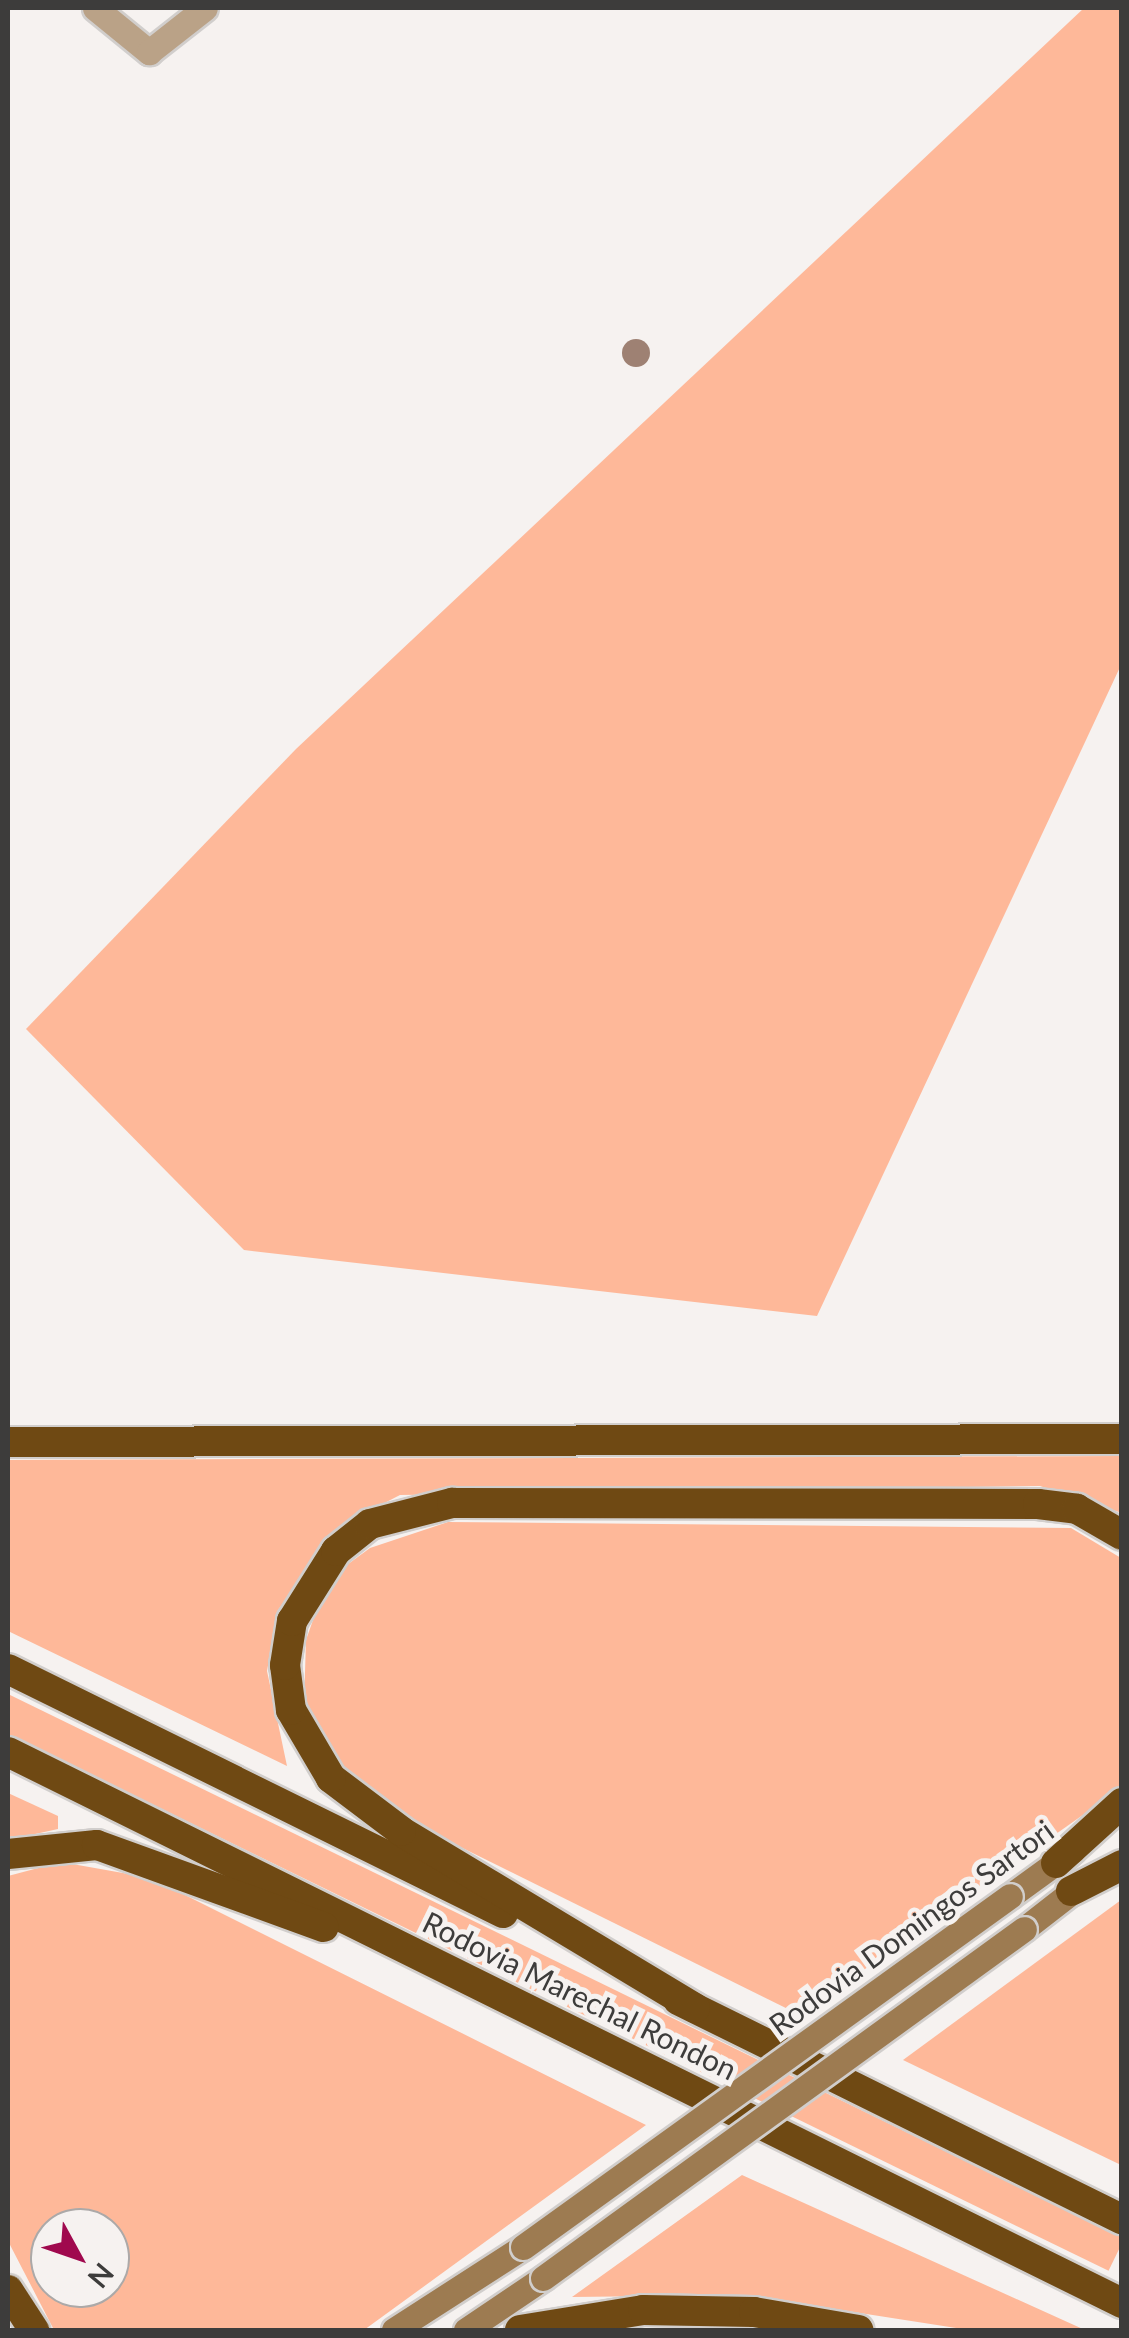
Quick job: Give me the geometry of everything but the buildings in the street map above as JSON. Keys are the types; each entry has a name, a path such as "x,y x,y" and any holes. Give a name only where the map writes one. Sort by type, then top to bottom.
{"highway":[{"path":"8,1442 1122,1439"},
{"path":"695,2008 401,1832 331,1778 291,1710 285,1665 292,1621 336,1552 370,1524 452,1503 1038,1504 1076,1509 1122,1535"},
{"name":"Rodovia Marechal Rondon","path":"8,1669 1122,2219"},
{"name":"Rodovia Marechal Rondon","path":"8,1752 1122,2302"},
{"path":"1056,1863 1122,1803"},
{"path":"8,1854 97,1845 157,1861 527,2008"},
{"path":"1071,1891 1122,1864"},
{"path":"1031,2174 1122,2210"},
{"path":"8,2290 34,2330"},
{"path":"520,2330 643,2310 754,2312 858,2330"}],"main road":[{"name":"Rodovia Domingos Sartori","path":"394,2330 524,2247 1122,1817"},
{"path":"466,2330 1024,1929 1122,1854"}],"street":[{"path":"95,8 149,52 205,8"}],"shaded area":[{"path":"1084,8 1121,8 1121,665 817,1316 244,1250 26,1029 296,749"},
{"path":"1121,1456 1122,1513 1040,1486 400,1495 340,1526 278,1610 267,1671 287,1766 8,1631 8,1460"},
{"path":"448,1522 1071,1528 1121,1558 1121,1788 800,2015 426,1830 339,1771 304,1705 306,1640 319,1603 340,1570 370,1548"},
{"path":"8,1694 1122,2237 1109,2271 8,1734"},
{"path":"8,1793 58,1816 58,1829 8,1840"},
{"path":"61,1862 151,1878 646,2125 364,2330 54,2330 43,2308 130,2308 130,2208 30,2208 30,2284 8,2241 8,1876"},
{"path":"1121,1900 1121,2165 903,2060"},
{"path":"742,2175 1085,2330 969,2330 745,2295 572,2297"}]}
